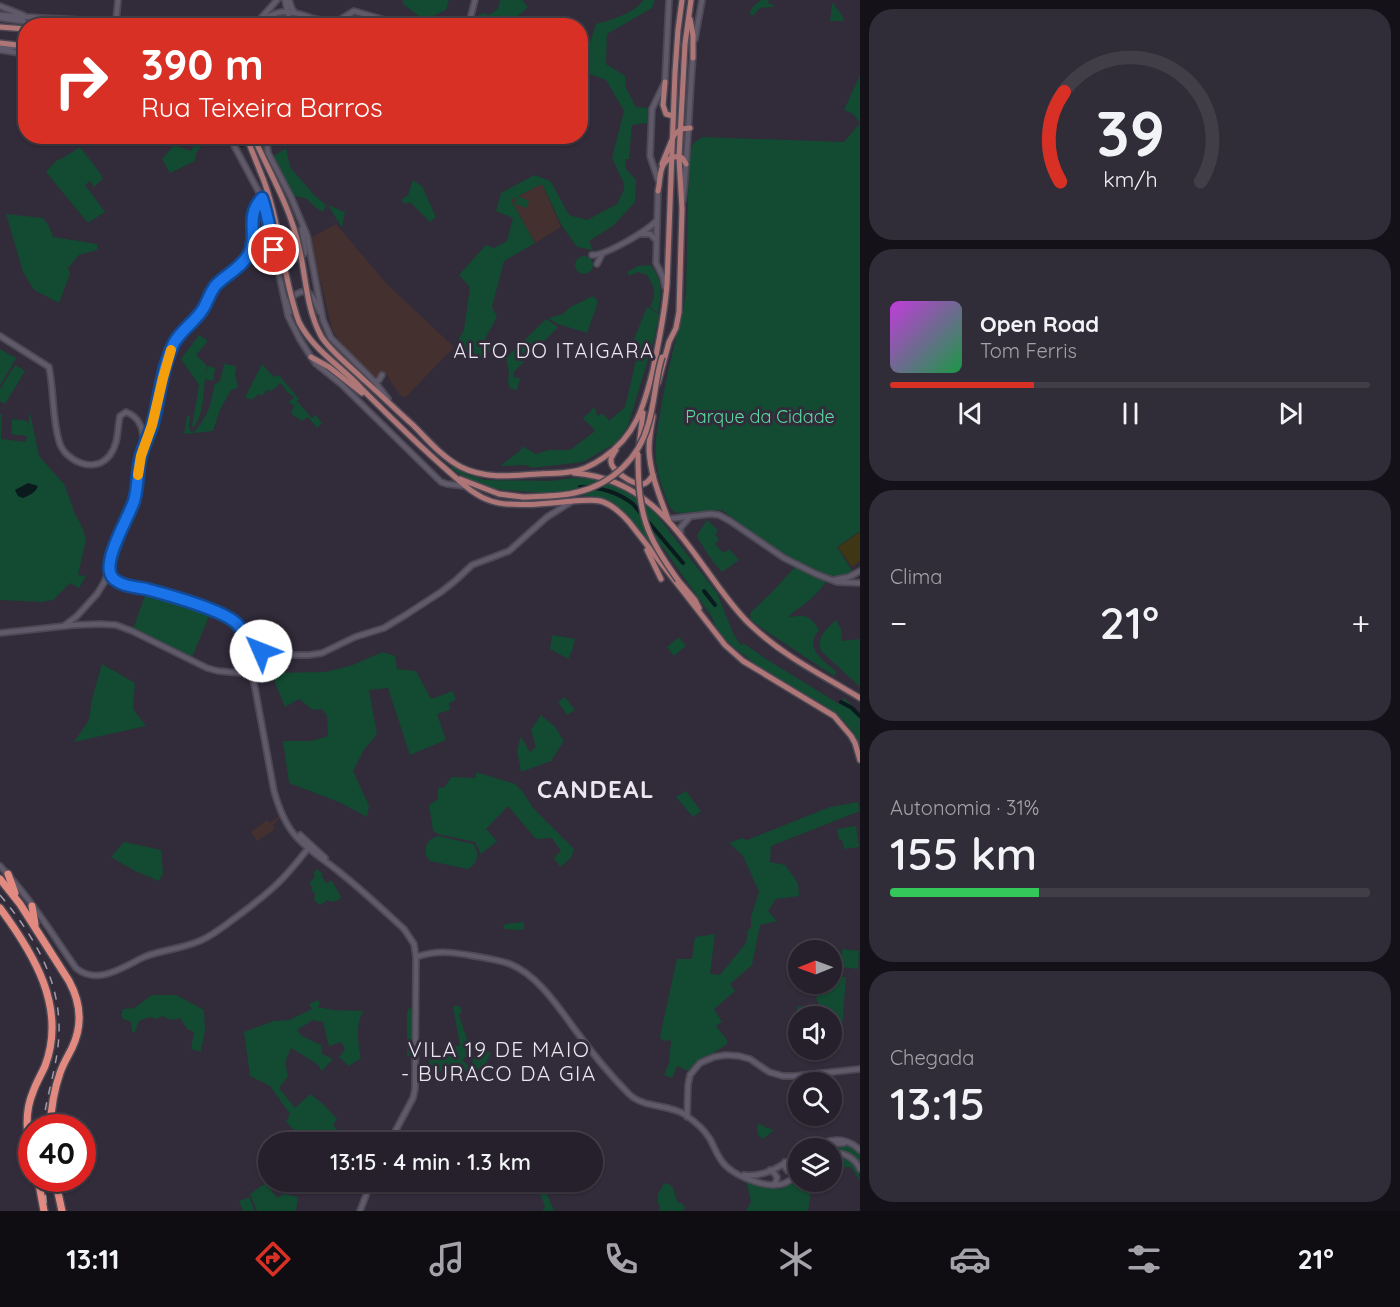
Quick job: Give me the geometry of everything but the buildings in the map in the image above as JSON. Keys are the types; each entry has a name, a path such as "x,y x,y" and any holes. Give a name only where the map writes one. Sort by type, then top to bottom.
{"highway":[{"path":"8,874 20,904"},
{"path":"0,879 20,904 73,987 78,999 80,1015 76,1037 60,1071 51,1114"},
{"path":"32,906 38,917 36,929"},
{"path":"0,908 21,938 38,969 47,991 51,1012 49,1052 30,1099 27,1114"},
{"path":"40,1192 44,1211"},
{"path":"58,1192 62,1211"}],"main road":[{"path":"681,0 676,50 665,304 660,340 646,397 638,454 640,492 645,520 657,549 695,600 707,623"},
{"path":"690,3 693,58"},
{"path":"455,478 498,494 523,497 566,495 590,489 609,478 627,463 640,446 648,425 662,357 676,328 678,316 682,209 679,157 685,44 690,3"},
{"path":"0,27 18,28"},
{"path":"0,46 18,46"},
{"path":"665,82 664,108 666,114 673,116 682,110"},
{"path":"658,191 661,168 674,135 681,129 690,128"},
{"path":"249,144 270,200 291,298 299,322 315,347 335,363 417,444 476,494 494,502 515,505 594,500 607,503 622,514 722,641 737,656 834,716 851,736 860,760"},
{"path":"257,144 292,221 315,322 323,339 443,454 456,464 481,474 500,476 569,472 592,475 619,483 647,501 668,519 734,607 753,628 784,652 860,698"},
{"path":"661,168 671,158 679,157 686,164"},
{"path":"668,519 653,475 649,451 652,416 669,342"},
{"path":"311,357 329,367 369,397"},
{"path":"569,472 598,461 618,446 632,430 646,397"},
{"path":"618,446 611,460 615,470 635,483 641,484 648,482 653,475"},
{"path":"642,540 661,579"}],"street":[{"path":"116,18 118,0"},
{"path":"260,18 277,0"},
{"path":"285,0 291,18"},
{"path":"289,0 292,9 298,15"},
{"path":"471,18 476,0"},
{"path":"665,304 664,283 656,263 658,179 650,156 653,104 665,82 669,0"},
{"path":"682,209 690,128 693,58 697,20 702,0"},
{"path":"0,6 32,18"},
{"path":"343,18 354,11 378,18"},
{"path":"266,18 276,13 288,12 306,18"},
{"path":"0,17 32,18"},
{"path":"0,17 18,20"},
{"path":"0,46 18,52"},
{"path":"233,144 272,220 279,253 285,259 298,258 305,253 301,221"},
{"path":"267,144 268,153 291,197 307,235 323,320"},
{"path":"64,626 77,616 97,594 105,581 117,542 135,497 143,448 152,425 174,342 200,313 214,287 240,266 246,258 252,244 253,213 262,198"},
{"path":"268,214 268,223 291,324 316,364 444,484 464,486"},
{"path":"592,255 602,254 638,235 657,220"},
{"path":"638,235 650,234 656,240"},
{"path":"597,264 602,254"},
{"path":"291,324 290,300 304,292 311,294 332,338 375,382 400,413"},
{"path":"0,336 47,365 50,370 59,442 64,452 73,460 85,465 94,465 108,458 116,443 120,416 126,412 135,417 141,425 144,438 143,448"},
{"path":"375,382 382,375"},
{"path":"248,650 255,649 260,653 270,655 322,653 354,637 384,628 441,592 472,565 509,551 547,517 574,501"},
{"path":"540,503 551,508 547,517"},
{"path":"668,519 710,514 724,517 784,558 829,580 837,582 849,580 860,583"},
{"path":"681,537 682,525 691,517"},
{"path":"109,565 110,573 115,579"},
{"path":"849,580 860,571"},
{"path":"105,581 115,579 132,586 170,595 235,621 242,630 248,650 274,791 280,809 287,821 310,847 404,929 414,944 416,957 415,1089 413,1098 395,1132"},
{"path":"77,616 78,622 83,625"},
{"path":"0,633 64,626 116,625 207,668 252,674"},
{"path":"249,658 260,653"},
{"path":"38,917 82,973 90,976 107,974 151,954 188,945 212,935 277,884 310,847"},
{"path":"0,866 32,906"},
{"path":"416,957 432,952 448,952 511,964 529,976 546,993 590,1050 631,1096 643,1102 671,1109 687,1117 708,1136 723,1162 746,1179 773,1185 788,1181"},
{"path":"687,1117 690,1075 700,1063 714,1057 726,1055 750,1059 769,1072 783,1076 860,1069"},
{"path":"671,1109 687,1109"},
{"path":"687,1109 693,1122"},
{"path":"842,1141 858,1148"},
{"path":"842,1143 858,1148"},
{"path":"842,1154 854,1160 860,1169"},
{"path":"735,1173 755,1176 788,1160"},
{"path":"785,1162 788,1171"},
{"path":"770,1170 777,1177 773,1185"},
{"path":"360,1211 367,1192"}],"shaded area":[{"path":"542,184 561,227 535,243 511,200"},
{"path":"336,224 387,284 454,347 405,398 399,394 385,372 376,378 343,347 332,329 310,238"},
{"path":"28,483 38,486 28,496 23,498 18,496 15,490"},
{"path":"279,816 280,818 273,825 275,829 257,841 251,832 267,820 270,823"}],"green space":[{"path":"403,0 449,0 446,10 428,18 421,18 403,4"},
{"path":"500,0 522,0 528,7 516,18 475,18 483,13 489,15 498,9"},
{"path":"643,0 655,0 652,8 607,34 606,64 625,76 626,88 636,107 648,108 647,123 632,125 629,159 625,159 626,169 636,180 635,202 613,226 589,241 593,250 577,247 562,226 542,184 518,196 529,201 527,208 515,204 517,197 511,200 535,243 504,261 492,307 497,317 485,339 492,348 477,362 456,344 464,330 470,287 459,275 486,245 494,248 507,241 513,218 496,211 501,193 534,175 551,182 569,215 587,220 617,204 624,190 624,184 612,158 624,111 606,80 588,74 588,49 596,24 629,12"},
{"path":"761,0 771,0 768,1 769,4 774,5 760,8 754,15 750,15 752,8"},
{"path":"832,4 834,4 844,21 830,21"},
{"path":"860,75 860,123 853,114 844,110"},
{"name":"Parque da Cidade","path":"860,123 860,531 837,547 853,572 834,578 778,552 722,510 678,513 672,510 662,487 655,454 665,384 686,292 689,149 703,137 844,142"},
{"path":"194,144 203,144 196,153 195,161 170,173 162,159 174,145 191,151"},
{"path":"80,147 103,179 94,187 90,181 85,185 105,212 88,223 46,172 57,160"},
{"path":"286,148 290,167 314,195 326,205 323,212 307,199 292,195 272,157"},
{"path":"413,180 422,186 436,217 430,222 410,202 405,204 401,200 408,195"},
{"path":"328,205 345,212 342,228"},
{"path":"6,214 43,218 53,237 97,244 97,250 79,255 68,268 70,274 59,303 34,290 23,272"},
{"path":"584,256 590,259 593,265 590,271 584,274 578,271 575,265 578,259"},
{"path":"650,265 659,281 658,313 650,307 654,291 647,275 638,272 629,276 627,272 638,266"},
{"path":"593,296 597,300 597,305 587,333 558,324 548,318 563,314 570,307"},
{"path":"647,307 659,314 655,336 628,426 616,443 583,462 532,468 526,465 500,466 520,451 522,446 536,454 548,450 570,450 595,431 583,418 592,408 596,409 597,417 602,413 609,420 608,422 625,407 638,351 632,344"},
{"path":"546,319 558,327 513,373 513,377 520,378 517,390 510,388 510,391 506,358"},
{"path":"199,335 208,341 196,355 207,366 206,372 208,366 215,368 213,381 205,379 201,411 193,428 199,385 181,359"},
{"path":"0,349 16,358 0,386"},
{"path":"224,364 236,366 238,388 231,390 220,410 213,431 184,434 187,416 190,416 190,431 194,432 206,416 214,385 220,381"},
{"path":"262,364 274,377 279,375 312,418 316,415 322,423 317,428 308,417 302,421 291,414 294,405 288,403 294,397 281,383 270,392 268,389 262,396 259,394 251,400 245,397"},
{"path":"15,365 25,371 5,404 0,401 0,389"},
{"path":"30,412 39,456 64,484 83,529 86,540 78,575 86,576 79,588 70,583 53,600 41,602 0,600 0,414 2,414 1,439 26,442 27,436 11,434 12,419 28,421 27,434"},
{"path":"452,466 466,474 485,480 593,479 613,484 636,494 652,509 717,593 733,633 741,646 743,643 839,704 844,698 860,713 860,747 854,733 834,712 768,675 735,648 720,632 661,545 653,549 616,504 590,496 504,490 482,485 451,468"},
{"path":"707,520 718,530 715,535 719,539 715,544 723,553 729,549 739,560 722,572 697,535"},
{"path":"796,566 826,581 814,596 789,617 807,617 813,621 819,630 813,643 814,648 821,659 837,672 834,676 751,620 750,613"},
{"path":"146,593 211,612 192,657 133,629"},
{"path":"836,620 841,629 842,641 860,639 860,687 821,651 821,637"},
{"path":"552,635 575,639 568,659 550,649"},
{"path":"679,637 686,646 674,656 667,647"},
{"path":"383,652 395,656 397,669 416,671 431,699 453,691 456,700 449,703 450,710 437,714 446,740 410,755 388,688 369,690 377,734 363,751 353,771 369,806 367,817 341,803 289,783 283,741 311,741 328,736 327,716 322,709 313,710 299,699 285,707 271,673 325,672 350,666"},
{"path":"102,664 135,683 133,709 146,726 74,742 89,720 92,699"},
{"path":"565,697 575,710 567,715 558,702"},
{"path":"541,715 555,727 564,741 551,761 521,772 517,750 521,736 530,752 536,747 531,730"},
{"path":"476,772 515,784 533,808 574,849 571,858 560,867 554,858 561,851 552,838 536,839 508,806 486,829 497,841 481,854 475,842 433,831 429,805 438,799 438,788 445,787 451,777 476,778"},
{"path":"686,791 701,811 693,817 676,797"},
{"path":"858,802 860,811 771,846 770,862 785,865 798,883 799,896 776,899 768,911 777,921 760,925 752,965 730,984 735,991 714,1009 722,1022 716,1026 727,1040 727,1044 697,1062 688,1071 677,1066 672,1078 664,1075 669,1063 671,1040 665,1041 660,1036 677,959 692,959 695,937 715,934 710,974 720,975 746,943 748,930 751,928 751,916 759,892 743,856 729,843 742,838 747,840 830,807"},
{"path":"856,826 859,847 844,849 837,829"},
{"path":"438,836 473,844 477,854 474,865 467,869 430,861 426,854 426,846 430,840"},
{"path":"124,842 161,850 163,874 159,881 111,857"},
{"path":"317,869 323,874 321,876 327,884 330,880 333,883 341,896 339,900 331,902 328,900 320,905 314,900 315,894 311,890 313,887 309,884"},
{"path":"524,922 524,930 503,927 505,924"},
{"path":"842,949 859,951 858,969 842,967"},
{"path":"842,977 846,977 842,1029 842,1006 820,1006 816,998 819,994 842,994"},
{"path":"152,995 176,995 204,1010 205,1030 201,1052 191,1049 194,1032 187,1029 180,1018 172,1020 163,1016 155,1019 150,1017 139,1021 135,1032 132,1032 131,1022 123,1019 121,1015 123,1009 134,1008"},
{"path":"318,1000 320,1005 317,1007 364,1011 358,1027 361,1058 349,1066 339,1057 345,1049 341,1042 329,1046 323,1022 313,1020 297,1030 302,1036 321,1045 322,1054 333,1059 322,1071 317,1064 291,1048 285,1063 288,1076 279,1088 295,1108 310,1094 337,1119 333,1125 339,1132 295,1132 286,1121 290,1114 270,1086 250,1076 244,1032 274,1021 289,1020 312,1009 309,1004"},
{"path":"453,1006 460,1006 462,1011 459,1015 468,1042 475,1041 476,1048 462,1060 472,1068 455,1077 445,1070 435,1073 429,1061 432,1053 445,1054 445,1046 460,1046"},
{"path":"414,1007 413,1056 407,1056 407,1013 408,1009"},
{"path":"479,1047 491,1053 482,1071 471,1065"},
{"path":"758,1123 774,1130 763,1139 758,1135"},
{"path":"842,1144 851,1147 860,1154 860,1165 854,1158 842,1153"},
{"path":"842,1156 854,1163 859,1171 860,1181 851,1167 842,1167"},
{"path":"744,1180 776,1189 788,1184 788,1192 811,1192 808,1211 746,1211 751,1202"},
{"path":"664,1183 673,1188 678,1203 682,1203 685,1208 683,1211 659,1211 658,1194"},
{"path":"258,1188 258,1192 273,1192 277,1198 283,1194 298,1197 296,1211 257,1211 250,1194"},
{"path":"540,1192 547,1192 554,1211 542,1211 545,1207"},
{"path":"249,1197 255,1211 243,1211 239,1201"}],"sand":[{"path":"860,532 860,561 852,567 838,547"}],"waterway":[{"path":"580,487 608,491 633,504 683,563"},
{"path":"704,591 715,605"},
{"path":"841,702 860,716"}],"railway":[{"path":"0,895 36,946 45,964 57,1004 58,1046 45,1114"},
{"path":"45,1192 47,1211"}],"slow traffic":[{"path":"138,475 143,448 152,425 171,350"}],"district":[{"name":"ALTO DO ITAIGARA","path":"554,351"},
{"name":"CANDEAL","path":"596,790"},
{"name":"VILA 19 DE MAIO - BURACO DA GIA","path":"499,1062"}],"route":[{"path":"261,651 248,650 242,630 235,621 170,595 124,584 113,577 109,565 133,504 143,448 152,425 174,342 204,308 214,287 240,266 246,258 253,240 253,213 262,198 268,214 274,250"}]}
